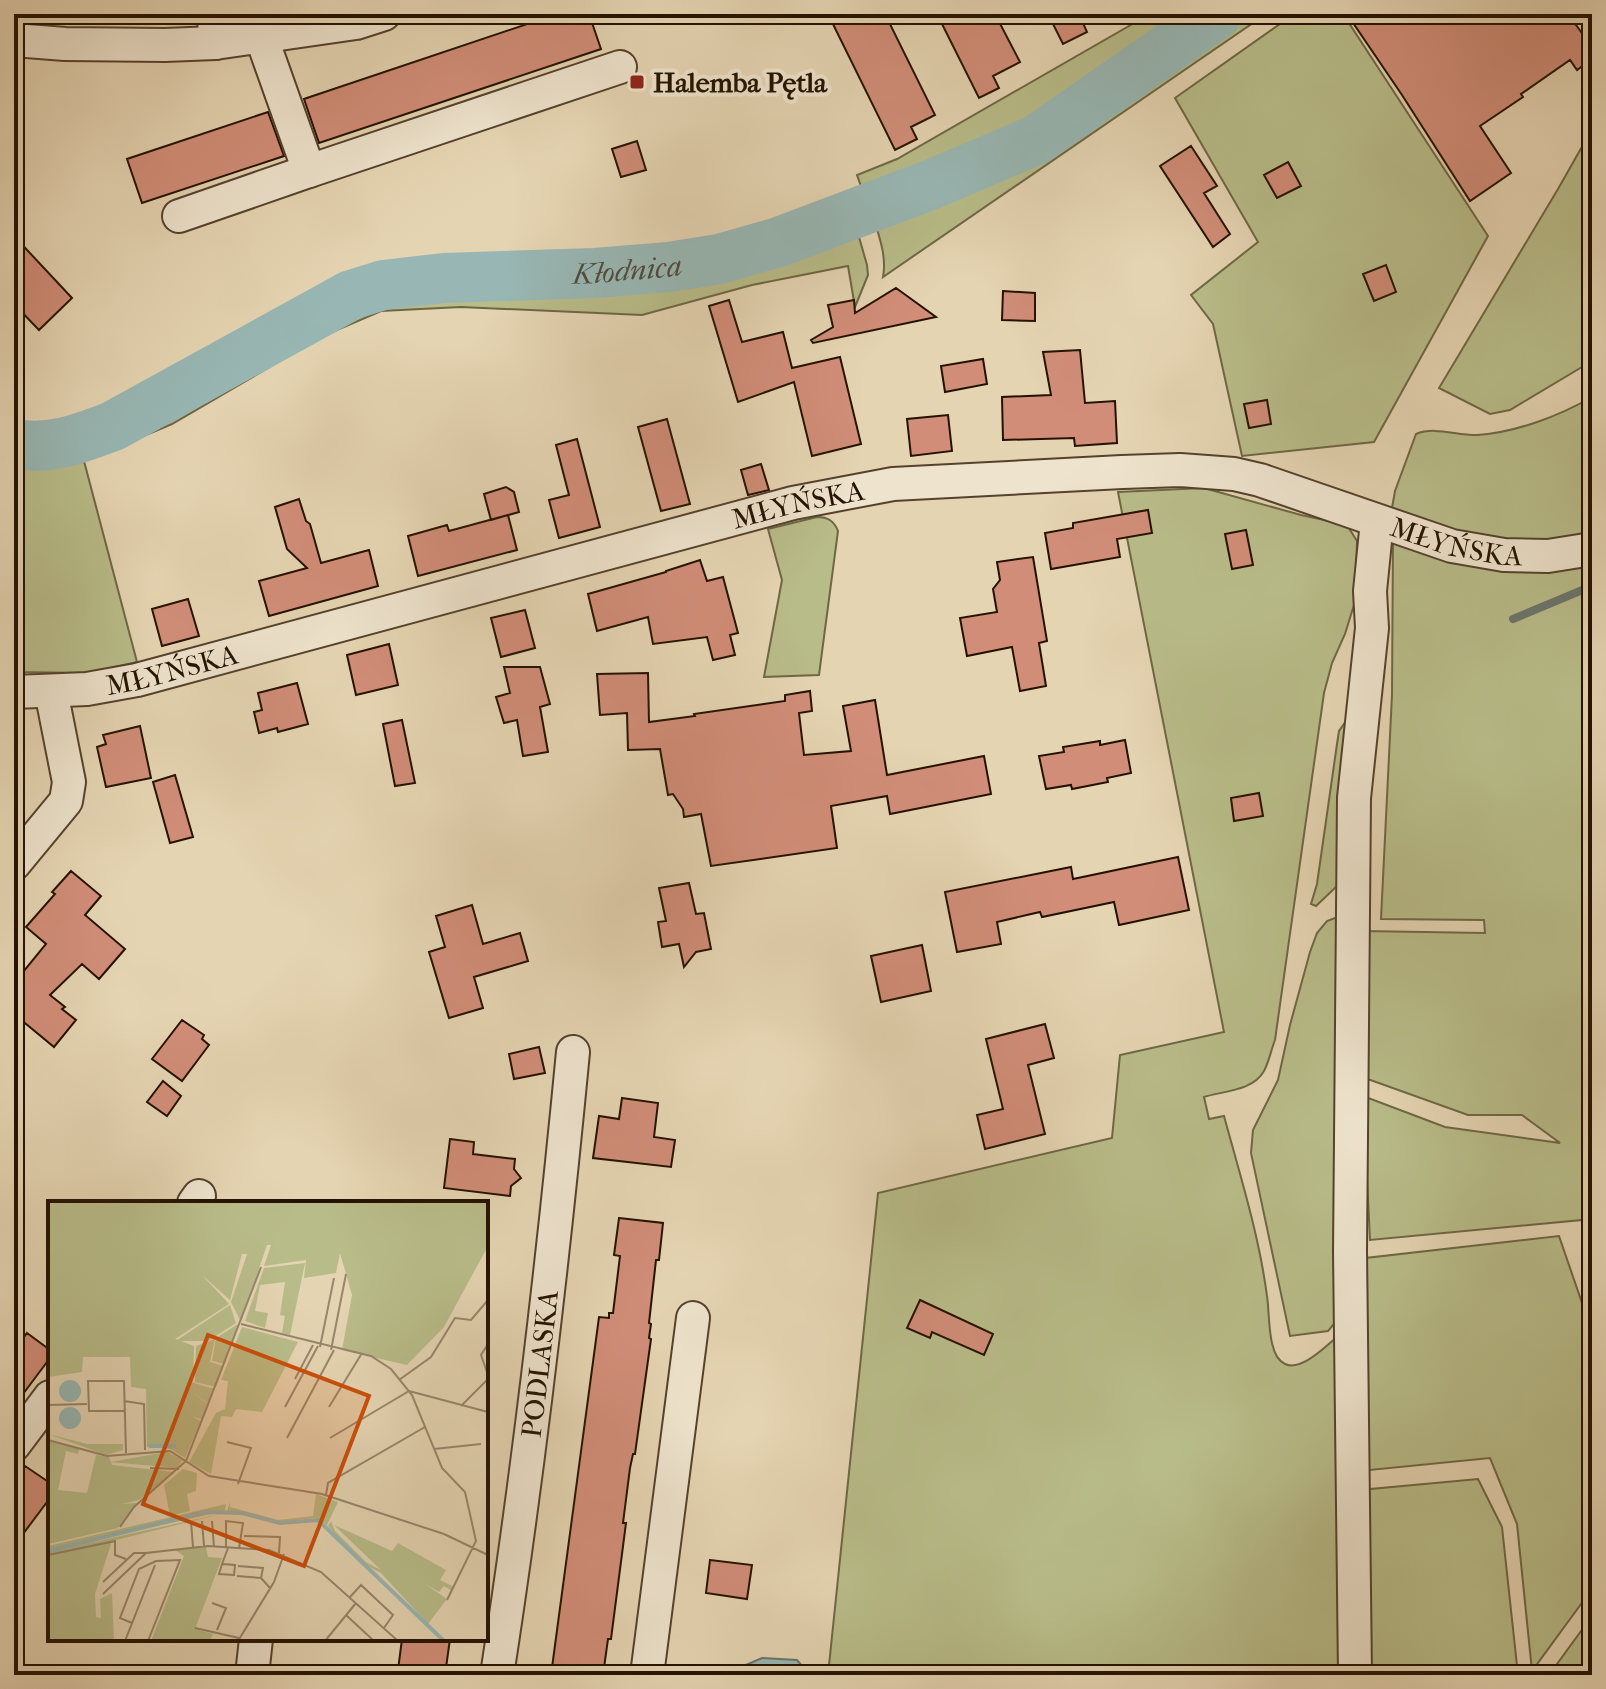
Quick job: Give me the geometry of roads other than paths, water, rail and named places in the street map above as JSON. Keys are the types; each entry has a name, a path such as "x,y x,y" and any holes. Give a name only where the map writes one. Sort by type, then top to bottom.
{"street":[{"path":"14,40 165,45 214,28 261,36 356,23 384,14"},
{"path":"261,36 309,171"},
{"path":"179,216 620,67"},
{"name":"MŁYŃSKA","path":"14,692 87,689 137,680 793,503 893,484 1180,470 1234,474 1312,497 1452,546 1504,555 1548,556 1592,549"},
{"path":"1355,1675 1350,1251 1354,798 1372,628 1370,591 1377,521"},
{"path":"14,864 66,801 69,782 51,691"},
{"name":"PODLASKA","path":"497,1675 521,1522 573,1052"},
{"path":"647,1675 693,1318"},
{"path":"14,1445 48,1400"},
{"path":"252,1675 256,1641"}],"water":[{"path":"762,1658 797,1660 810,1675 736,1675 741,1667"}],"waterway":[{"name":"Kłodnica","path":"14,444 53,444 113,426 351,295 383,285 444,278 669,267 719,259 779,242 930,185 1036,140 1217,14"},
{"path":"1513,619 1592,586"}],"place":[{"name":"Halemba Pętla","path":"637,82"}]}
